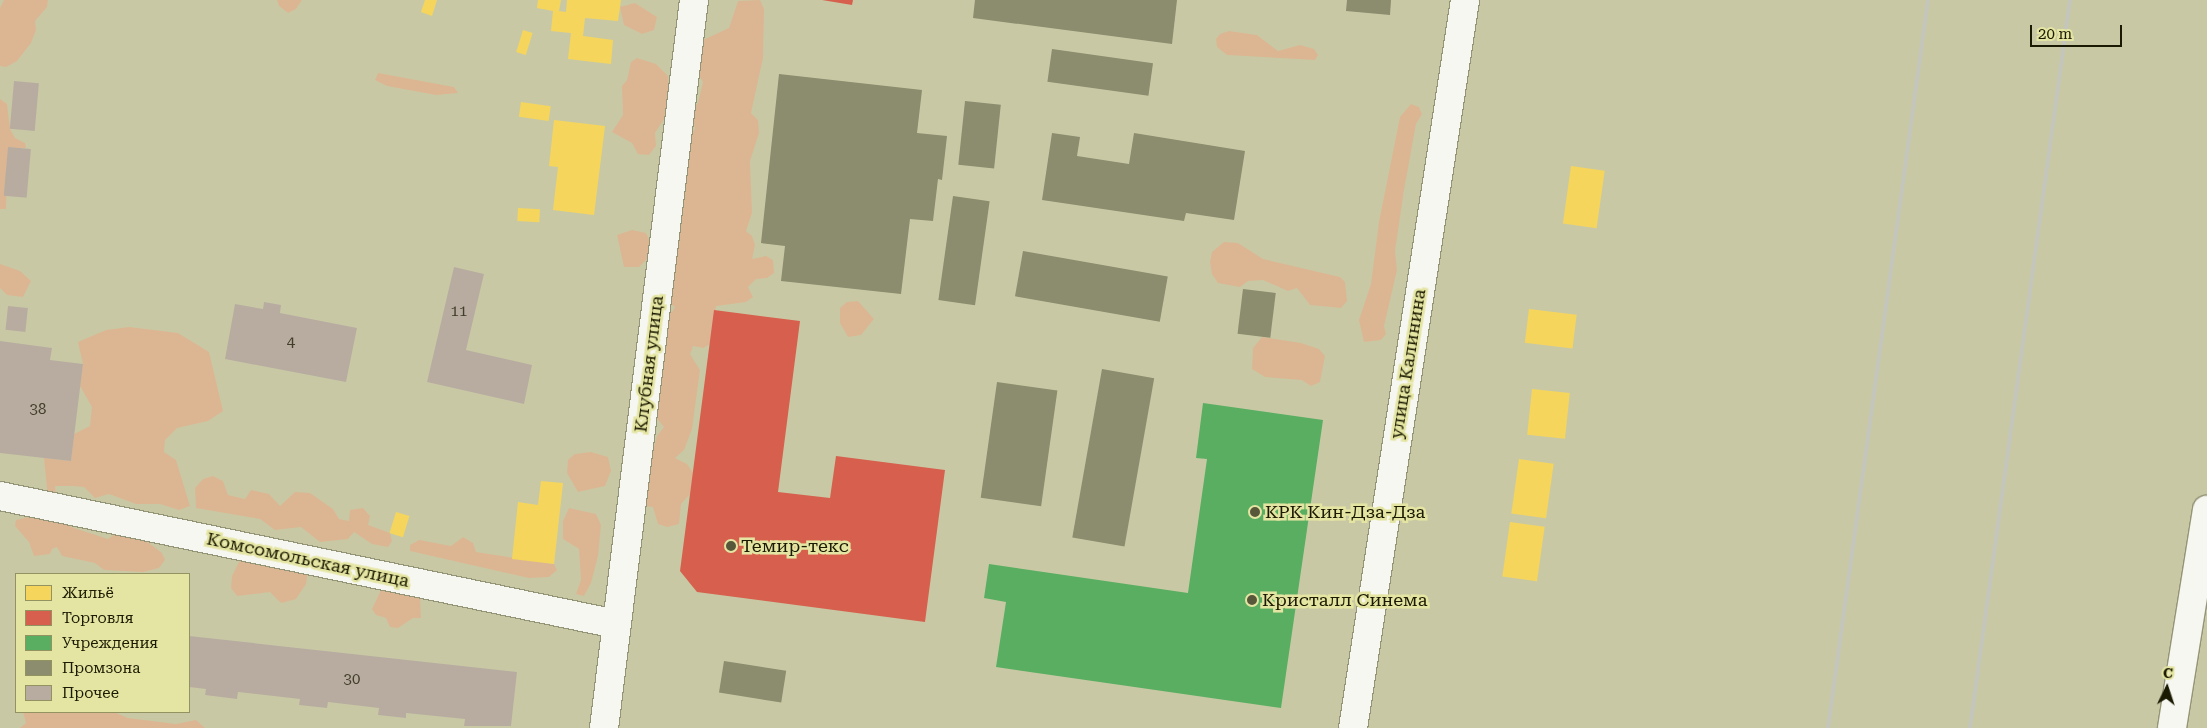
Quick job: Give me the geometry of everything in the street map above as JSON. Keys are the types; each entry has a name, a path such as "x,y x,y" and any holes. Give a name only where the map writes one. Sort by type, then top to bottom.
{"street":[{"name":"Клубная улица","path":"604,728 694,0"},
{"name":"улица Калинина","path":"1353,728 1465,0"},
{"name":"Комсомольская улица","path":"0,496 616,624"},
{"path":"2172,728 2207,510"}],"shaded area":[{"path":"4,0 48,0 47,7 35,21 36,30 31,43 17,61 6,67 0,66 0,8"},
{"path":"277,0 302,0 296,9 288,13 279,6"},
{"path":"760,0 764,9 763,58 751,113 758,120 759,133 750,161 752,213 746,231 752,236 755,245 752,259 766,256 773,260 774,273 767,278 756,279 748,287 753,297 746,302 716,306 710,344 703,348 693,346 690,354 700,370 692,429 684,450 675,458 687,464 693,473 690,494 681,504 679,524 667,527 658,524 653,507 638,505 636,465 652,455 657,436 664,427 655,416 665,309 672,312 675,307 668,302 665,233 682,216 676,210 691,134 695,129 691,109 698,103 703,82 697,72 697,50 703,40 729,28 738,1"},
{"path":"635,3 657,17 654,30 642,34 624,25 620,7"},
{"path":"1229,31 1257,35 1278,51 1300,45 1314,49 1318,55 1315,60 1227,55 1217,47 1216,39 1220,34"},
{"path":"637,58 656,64 668,76 671,108 655,133 656,146 649,155 638,154 632,143 612,132 623,115 622,86 627,80 631,62"},
{"path":"378,73 454,87 458,93 436,95 387,86 375,80"},
{"path":"0,99 7,104 10,129 15,138 25,143 26,148 8,148 6,209 0,209"},
{"path":"1411,104 1419,107 1422,114 1416,124 1404,190 1395,251 1397,270 1384,326 1386,334 1381,340 1364,342 1359,320 1371,284 1379,222 1400,117"},
{"path":"632,230 646,233 652,246 649,257 639,267 624,267 617,235"},
{"path":"1224,242 1238,243 1263,259 1340,277 1345,282 1347,301 1341,308 1310,305 1297,288 1288,291 1263,280 1248,281 1240,287 1218,283 1212,274 1210,262 1212,252"},
{"path":"0,264 20,271 31,281 23,297 7,295 0,288"},
{"path":"858,301 874,319 861,335 848,337 840,323 840,308 847,302"},
{"path":"129,327 178,333 209,352 223,411 208,421 177,428 165,440 164,452 176,460 190,506 179,510 160,504 136,504 109,494 95,498 84,487 55,486 56,495 48,498 44,458 71,461 74,434 90,426 92,407 80,386 83,364 78,342 106,330"},
{"path":"1262,337 1301,343 1319,349 1325,356 1320,382 1311,386 1302,380 1265,377 1252,369 1253,348"},
{"path":"591,452 608,457 611,471 605,486 578,492 567,473 568,460 575,454"},
{"path":"213,476 223,481 228,495 245,499 251,490 269,494 280,506 295,492 310,493 333,509 339,519 349,521 350,510 363,508 370,516 368,525 390,533 392,541 388,547 372,544 354,532 348,539 320,542 301,527 275,530 260,519 196,508 195,488 203,479"},
{"path":"569,508 596,514 601,525 598,556 591,583 584,596 576,594 581,580 579,549 563,539 563,521"},
{"path":"37,515 65,519 71,527 108,539 116,533 129,533 149,543 162,553 165,560 159,568 143,572 104,570 95,563 62,556 57,547 52,549 50,554 34,556 29,542 15,526 16,520"},
{"path":"463,537 473,543 476,552 554,564 557,570 549,577 529,578 410,551 410,545 419,540 451,546"},
{"path":"241,558 308,571 306,584 296,599 281,603 270,592 237,596 231,588 232,576"},
{"path":"398,589 420,597 421,618 413,618 398,628 390,627 386,618 376,615 372,609 381,590"},
{"path":"23,713 116,713 128,718 176,724 196,720 205,728 20,728 26,723"}],"building: Жильё":[{"path":"425,0 437,0 432,16 421,12"},
{"path":"538,0 561,0 559,11 566,12 567,0 621,0 618,21 585,18 583,36 613,40 611,64 568,59 571,33 551,31 553,11 537,8"},
{"path":"523,30 533,33 526,55 516,52"},
{"path":"521,102 551,106 549,121 519,117"},
{"path":"554,120 605,126 594,215 553,210 558,167 549,166"},
{"path":"1571,166 1605,171 1597,228 1563,223"},
{"path":"518,208 540,209 539,222 517,221"},
{"path":"1529,309 1577,315 1572,349 1525,343"},
{"path":"1532,389 1570,393 1565,439 1527,435"},
{"path":"1519,459 1554,464 1546,518 1511,513"},
{"path":"541,481 563,483 554,564 512,559 518,502 538,505"},
{"path":"396,512 409,516 403,537 390,533"},
{"path":"1510,522 1545,527 1537,581 1502,576"}],"building: Торговля":[{"path":"822,0 853,0 852,5"},
{"path":"714,310 800,321 778,492 830,498 836,456 945,470 925,622 697,592 680,571"}],"building: Учреждения":[{"name":"КРК Кин-Дза-Дза","path":"1203,403 1323,420 1281,708 996,667 1006,602 984,598 989,564 1188,593 1207,459 1196,458"}],"building: Промзона":[{"path":"975,0 1177,0 1172,44 973,18"},
{"path":"1347,0 1391,0 1390,15 1346,11"},
{"path":"1052,49 1153,63 1148,96 1047,82"},
{"path":"779,74 922,90 917,133 947,136 942,180 938,179 933,221 910,219 901,294 781,281 785,246 761,243"},
{"path":"965,101 1001,105 994,168 958,165"},
{"path":"1052,133 1080,137 1077,156 1129,164 1134,133 1245,151 1234,220 1186,213 1184,221 1042,200"},
{"path":"953,196 990,201 975,305 938,300"},
{"path":"1023,251 1168,277 1160,322 1015,296"},
{"path":"1243,289 1276,293 1270,338 1238,334"},
{"path":"1102,369 1154,378 1125,547 1072,537"},
{"path":"997,382 1057,390 1041,506 981,498"},
{"path":"724,661 786,671 781,702 719,693"}],"building: Прочее":[{"path":"14,81 39,83 35,131 10,129"},
{"path":"8,147 31,149 27,198 4,196"},
{"path":"454,267 484,274 466,350 532,365 524,404 427,382"},
{"path":"264,302 281,305 280,313 357,328 346,382 225,359 235,304 263,309"},
{"path":"8,306 28,308 25,332 5,330"},
{"path":"0,341 52,348 50,360 83,364 71,461 0,453"},
{"path":"190,636 517,672 511,726 464,726 465,719 406,713 406,718 378,715 379,708 328,702 327,708 299,705 300,699 238,692 237,699 205,695 206,689 190,687"}],"railway":[{"path":"1828,728 1928,0"},
{"path":"1970,728 2070,0"}],"place":[{"name":"КРК Кин-Дза-Дза","path":"1255,512"},
{"name":"Темир-текс","path":"731,546"},
{"name":"Кристалл Синема","path":"1252,600"}]}
